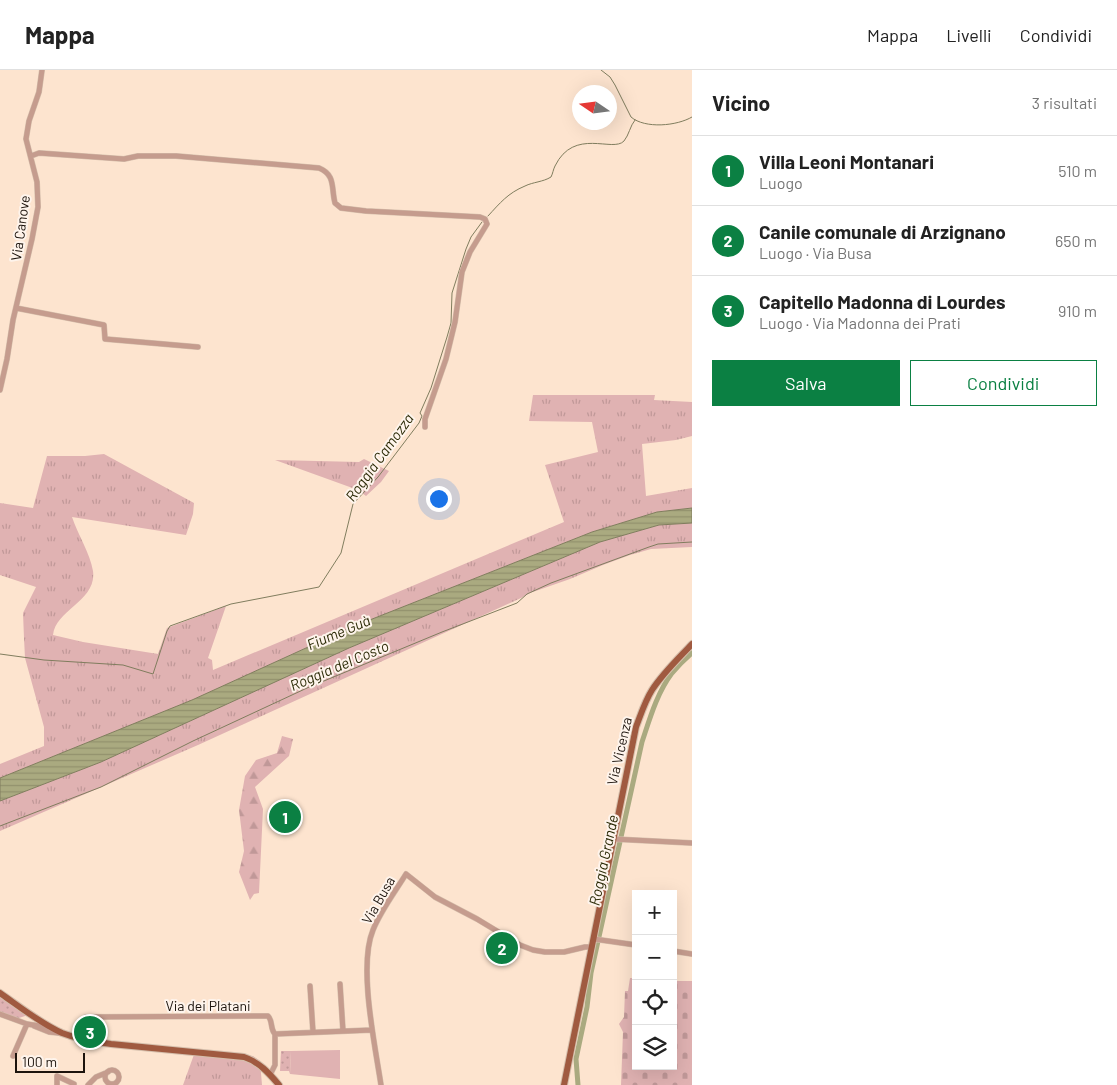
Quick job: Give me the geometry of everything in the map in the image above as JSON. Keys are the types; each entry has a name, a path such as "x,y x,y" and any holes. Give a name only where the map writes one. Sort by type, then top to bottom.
{"main road":[{"name":"Via Vicenza","path":"564,1085 631,746 652,689 692,644"},
{"path":"0,993 29,1014 63,1033 102,1043 244,1057 253,1060 279,1085"}],"street":[{"name":"Via Canove","path":"0,390 38,207 37,182 26,139 29,121 39,92 42,70"},
{"path":"31,156 39,153 124,159 138,156 176,156 319,168 327,171 332,178 335,204 341,208 480,217 487,224 470,252 462,272 455,322 446,359 425,419 425,427"},
{"path":"16,308 104,325 105,340 198,347"},
{"path":"613,838 692,843"},
{"name":"Via Busa","path":"381,1085 372,1030 368,954 372,931 406,874 435,897 532,950 564,952 592,947"},
{"path":"594,939 632,944"},
{"path":"677,952 692,954"},
{"path":"340,984 343,1030"},
{"path":"310,986 313,1032"},
{"path":"0,1014 49,1032 63,1033"},
{"path":"13,1056 27,1024 29,1014"},
{"name":"Via dei Platani","path":"86,1017 266,1016 270,1017 272,1030 275,1034"},
{"path":"27,1024 52,1028"},
{"path":"270,1075 275,1065 275,1034 372,1030"},
{"path":"107,1081 108,1072"},
{"path":"108,1072 116,1072 119,1075 119,1079 113,1084 107,1081 90,1084 96,1077 108,1072"},
{"path":"57,1085 58,1076 73,1085"}],"green space":[{"path":"533,395 655,395 654,400 692,402 692,436 642,444 646,496 692,488 692,508 657,512 592,532 352,627 192,700 0,778 0,764 44,746 44,727 25,658 23,613 36,587 0,575 0,503 33,508 47,456 104,454 194,503 193,514 186,535 72,517 87,551 93,571 93,581 83,598 61,618 53,635 83,642 158,654 167,628 226,606 208,658 212,660 213,670 564,522 545,465 598,452 592,422 529,421"},
{"path":"364,459 389,471 381,482 366,496 358,490 275,460 359,462"},
{"path":"692,523 692,547 651,549 630,555 530,593 198,745 0,831 0,801 101,762 349,648 600,542 659,525"},
{"path":"282,736 293,739 289,756 255,787 263,809 259,893 254,894 250,900 239,872 244,851 239,810 245,776 256,760 277,753"},
{"path":"630,978 632,978 632,1070 677,1070 677,981 692,981 692,1085 621,1085 623,1032 619,1024 624,1017 625,991 628,991"},
{"path":"0,997 31,1014 16,1019 0,1012"},
{"path":"196,1049 253,1056 260,1061 262,1085 183,1085"},
{"path":"340,1050 340,1079 290,1074 291,1051"},
{"path":"281,1051 291,1051 290,1074 289,1071 280,1071"}],"shaded area":[{"path":"692,508 692,523 659,525 600,542 349,648 101,762 0,801 0,778 192,700 352,627 592,532 657,512"}],"waterway":[{"name":"Roggia Camozza","path":"601,70 610,77 631,117 637,121 661,125 692,117"},
{"name":"Roggia Camozza","path":"488,216 514,192 551,177 555,166 563,154 572,147 592,143 619,144 624,141 635,120"},
{"name":"Roggia Camozza","path":"0,654 44,660 123,665 153,674 170,626 231,604 319,587 341,553 353,504 378,477 419,423 422,416 420,413 431,388 451,323 452,293 471,237 482,222"},
{"name":"Roggia del Costo","path":"0,826 101,787 193,741 307,688 517,603 527,594 551,583 658,544 692,542"},
{"name":"Roggia Grande","path":"578,1085 576,1059 587,1007 591,973 642,742 662,689 672,673 692,653"}],"place":[{"name":"Villa Leoni Montanari","path":"285,817"},
{"name":"Canile comunale di Arzignano","path":"502,948"},
{"name":"Capitello Madonna di Lourdes","path":"90,1032"}],"water label":[{"name":"Fiume Guà","path":"338,632"}]}
